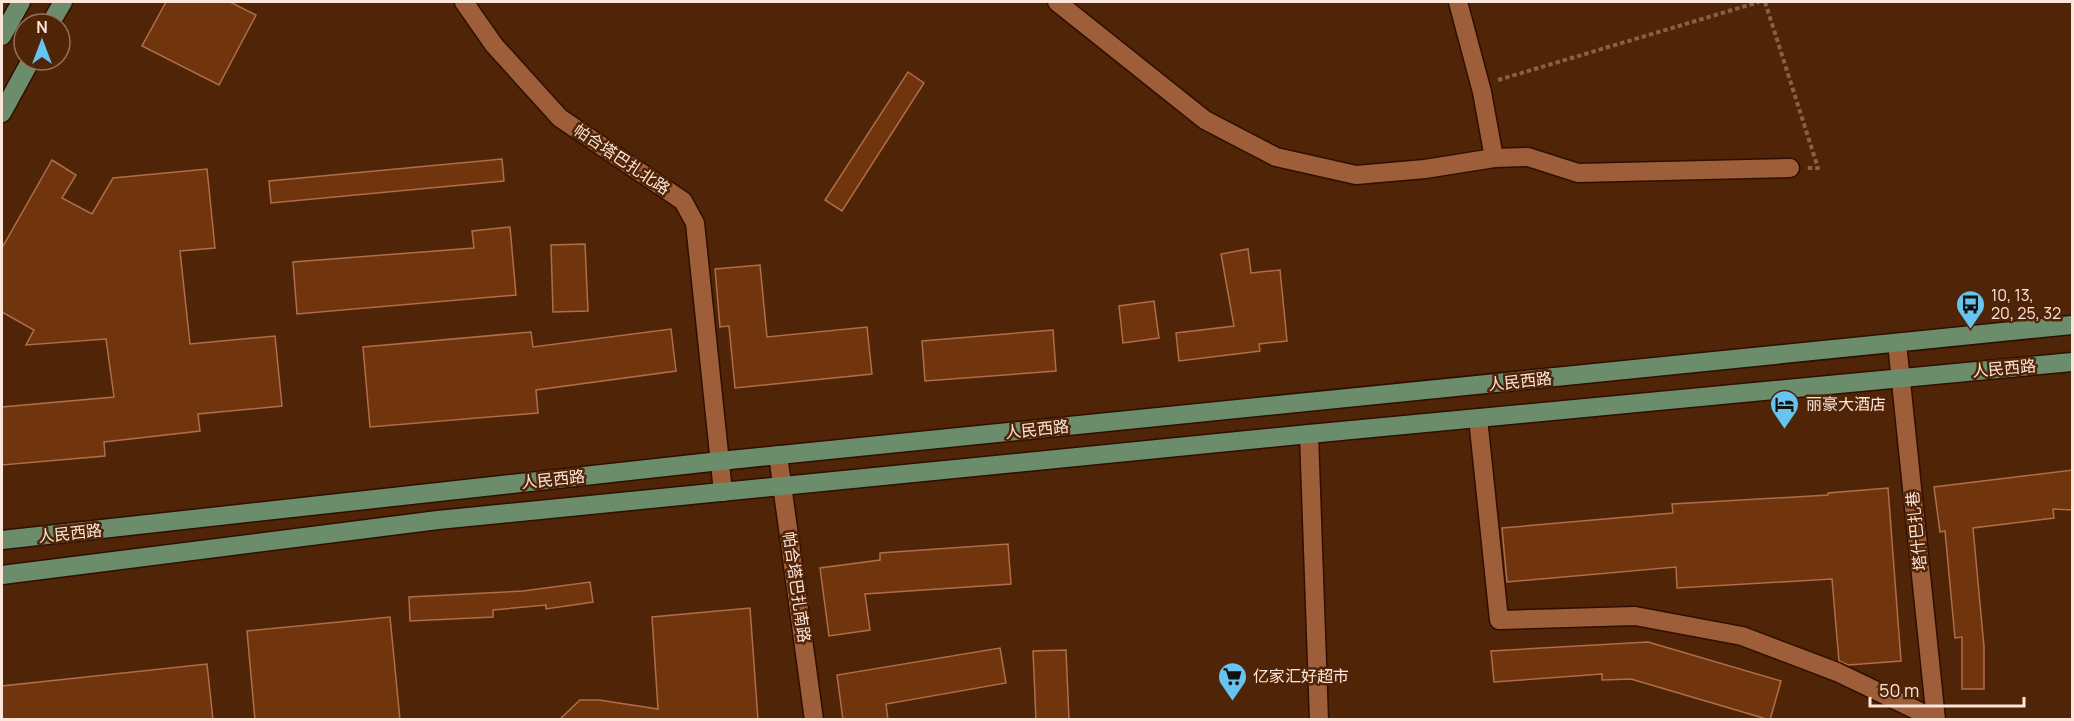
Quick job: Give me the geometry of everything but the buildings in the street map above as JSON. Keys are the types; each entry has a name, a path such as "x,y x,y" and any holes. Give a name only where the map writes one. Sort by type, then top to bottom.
{"main road":[{"path":"2,36 21,2"},
{"path":"2,113 24,72"},
{"name":"人民西路","path":"2,540 778,455 2073,326"},
{"name":"人民西路","path":"2,575 426,522 1309,434 2073,362"}],"street":[{"name":"帕合塔巴扎北路","path":"464,2 494,45 560,118 683,201 695,223 723,492"},
{"path":"1057,2 1205,120 1276,157 1356,175 1425,169 1494,158 1528,157 1578,173 1790,168"},
{"path":"1458,2 1480,85 1494,158"},
{"name":"塔什巴扎巷","path":"1897,343 1936,719"},
{"path":"1478,418 1499,620 1635,616 1742,636 1837,672 1936,719"},
{"path":"1309,434 1318,720"},
{"name":"帕合塔巴扎南路","path":"778,455 814,720"}],"path":[{"path":"1480,85 1759,2"},
{"path":"1765,2 1818,168 1790,168"}],"place":[{"name":"10, 13, 20, 25, 32","path":"1970,330"},
{"name":"丽豪大酒店","path":"1785,430"},
{"name":"亿家汇好超市","path":"1232,702"}]}
